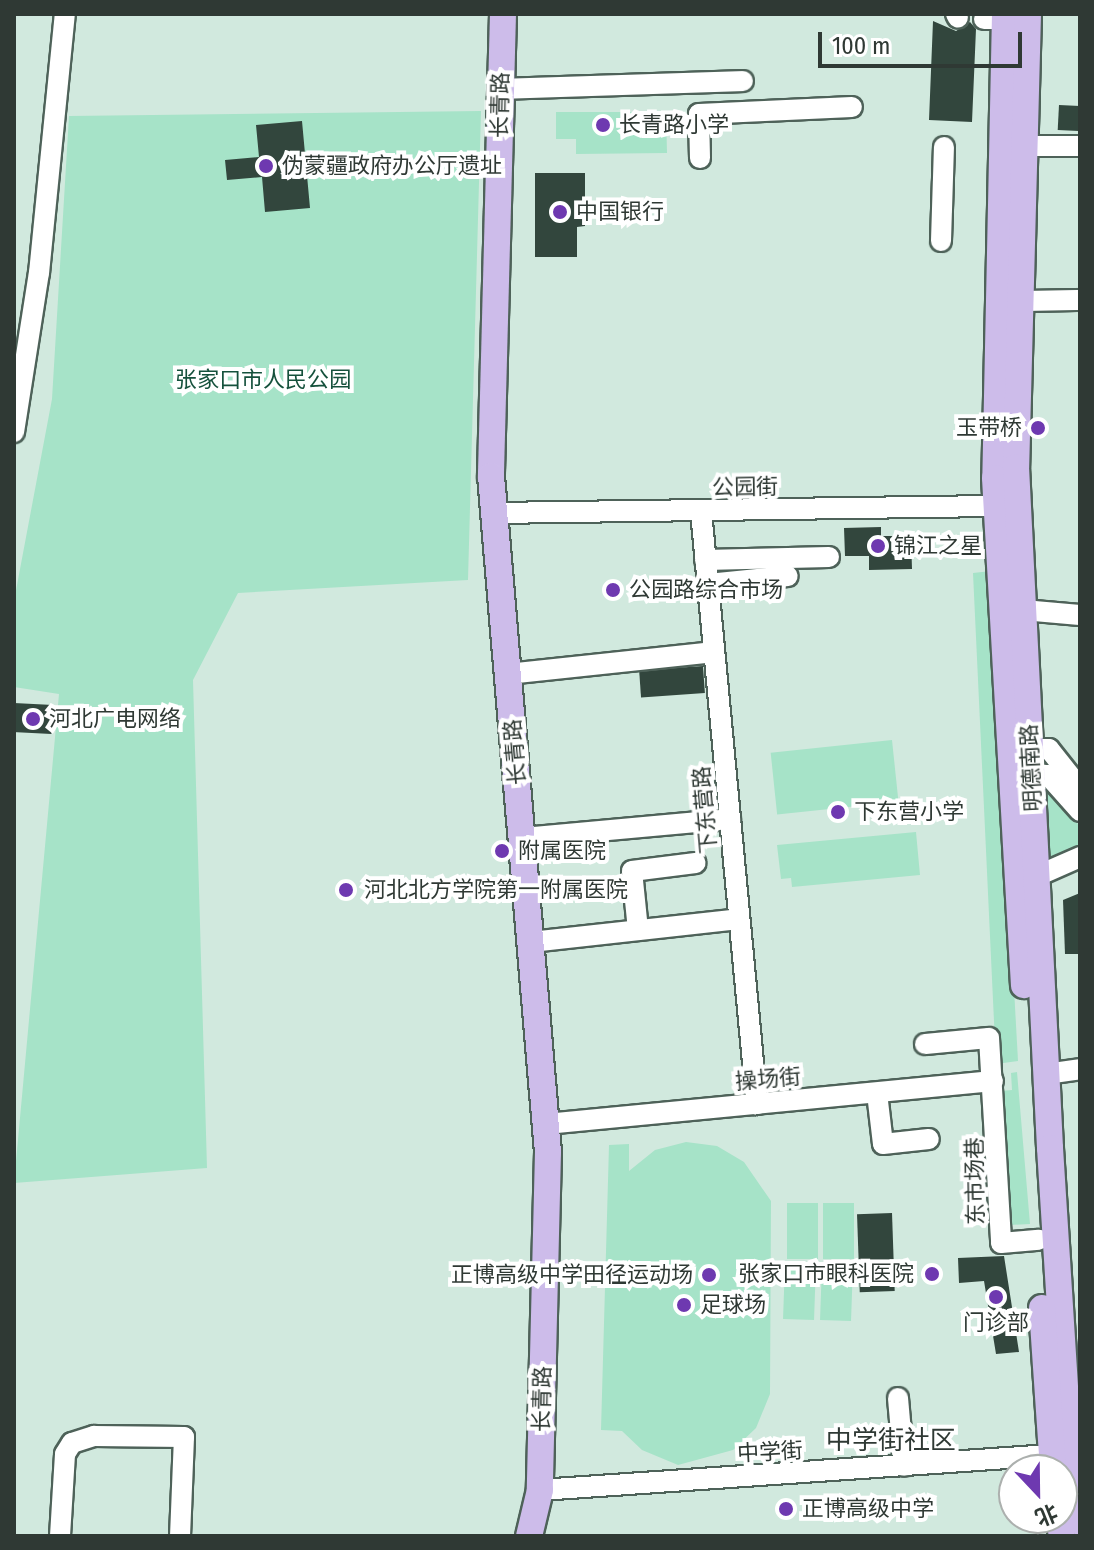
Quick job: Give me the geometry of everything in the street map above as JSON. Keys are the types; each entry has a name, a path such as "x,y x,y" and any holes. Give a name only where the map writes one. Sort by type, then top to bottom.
{"main road":[{"name":"长青路","path":"503,14 493,513 546,1124 541,1536"},
{"name":"明德南路","path":"1005,16 1025,146 1016,467 1023,610 1020,760 1037,876 1054,1369 1052,1454"},
{"name":"明德南路","path":"1005,16 997,506 1020,760 1039,1240 1054,1369 1080,1522"},
{"name":"长青路","path":"529,1536 540,1490"}],"street":[{"path":"14,432 37,289 65,14"},
{"path":"501,89 743,81"},
{"path":"700,158 699,114 852,107"},
{"path":"1025,146 1080,146"},
{"path":"941,241 944,147"},
{"path":"1021,301 1080,300"},
{"name":"公园街","path":"493,513 997,506"},
{"name":"下东营路","path":"701,511 757,1104"},
{"path":"705,560 829,557"},
{"path":"708,584 788,576"},
{"path":"1023,610 1080,615"},
{"path":"508,674 714,652"},
{"path":"1020,760 1056,754 1080,788"},
{"path":"1020,760 1058,782 1080,811"},
{"path":"522,838 730,819"},
{"path":"1037,876 1080,857"},
{"path":"638,930 632,871 695,863"},
{"path":"531,942 739,919"},
{"path":"925,1044 989,1038 993,1081"},
{"path":"1046,1074 1080,1069"},
{"name":"东市场巷","path":"993,1081 1001,1243 1039,1240"},
{"name":"操场街","path":"546,1124 993,1081"},
{"path":"877,1093 883,1144 929,1139"},
{"path":"898,1398 904,1466"},
{"path":"60,1536 65,1454 72,1443 94,1436 184,1437 180,1536"},
{"name":"中学街","path":"540,1490 904,1466 998,1463"}],"green space":[{"name":"张家口市人民公园","path":"481,111 468,580 238,593 193,680 207,1168 14,1183 59,694 14,687 14,601 52,399 69,116"},
{"path":"556,112 666,112 667,153 576,154 576,139 556,139"},
{"path":"991,571 1018,1061 996,1064 973,573"},
{"path":"892,740 898,802 777,814 771,753"},
{"path":"1052,788 1080,827 1080,846 1049,858 1046,791"},
{"path":"916,832 920,875 792,887 791,878 781,879 777,845"},
{"path":"1017,1072 1030,1224 1010,1225 1000,1091 1012,1090 1011,1073"},
{"path":"686,1142 717,1146 744,1162 771,1201 770,1394 756,1428 733,1450 678,1465 642,1450 622,1431 601,1430 609,1145 629,1144 629,1171 655,1150"},
{"path":"787,1203 818,1203 818,1259 787,1259"},
{"path":"823,1203 854,1203 854,1259 823,1259"},
{"path":"785,1263 816,1264 814,1320 783,1319"},
{"path":"822,1264 853,1265 851,1321 820,1320"}],"building":[{"path":"933,21 956,31 970,22 976,29 972,122 929,120"},
{"path":"1059,105 1080,106 1079,131 1058,130"},
{"name":"伪蒙疆政府办公厅遗址","path":"302,121 310,208 265,212 262,177 227,180 225,160 259,157 256,125"},
{"name":"中国银行","path":"535,173 585,173 585,226 577,227 577,257 535,257"},
{"name":"锦江之星","path":"881,527 881,536 911,536 912,569 869,570 869,556 845,556 844,528"},
{"path":"703,666 705,693 641,697 639,670"},
{"name":"河北广电网络","path":"14,703 53,705 51,734 14,732"},
{"path":"1080,893 1080,954 1065,954 1063,900"},
{"path":"892,1213 895,1291 860,1292 857,1214"},
{"name":"门诊部","path":"1004,1256 1019,1352 996,1354 984,1281 959,1283 958,1258"}],"place":[{"name":"长青路小学","path":"603,125"},
{"name":"伪蒙疆政府办公厅遗址","path":"266,166"},
{"name":"中国银行","path":"560,212"},
{"name":"玉带桥","path":"1038,428"},
{"name":"锦江之星","path":"878,546"},
{"name":"公园路综合市场","path":"613,590"},
{"name":"河北广电网络","path":"33,719"},
{"name":"下东营小学","path":"838,812"},
{"name":"附属医院","path":"502,851"},
{"name":"河北北方学院第一附属医院","path":"346,890"},
{"name":"张家口市眼科医院","path":"932,1274"},
{"name":"正博高级中学田径运动场","path":"709,1275"},
{"name":"门诊部","path":"996,1297"},
{"name":"足球场","path":"684,1305"},
{"name":"正博高级中学","path":"786,1509"}],"district":[{"name":"中学街社区","path":"891,1441"}]}
